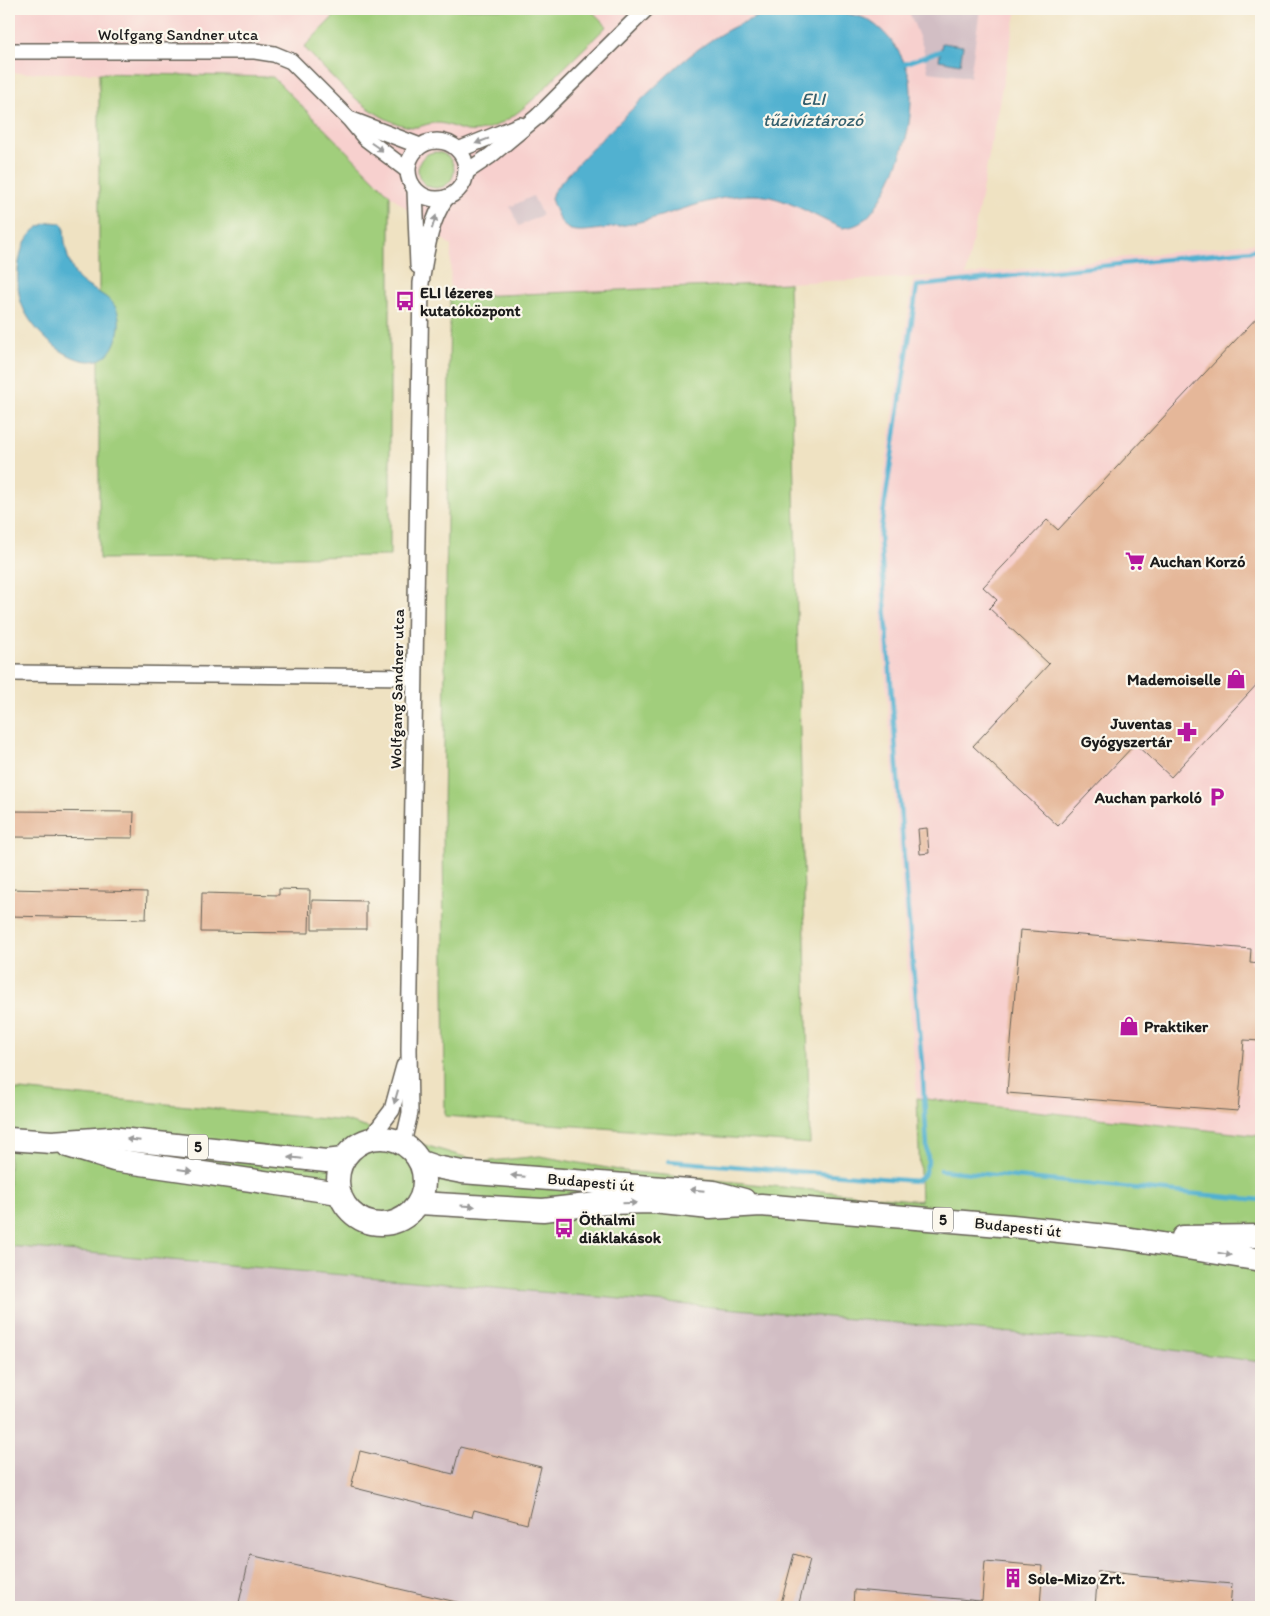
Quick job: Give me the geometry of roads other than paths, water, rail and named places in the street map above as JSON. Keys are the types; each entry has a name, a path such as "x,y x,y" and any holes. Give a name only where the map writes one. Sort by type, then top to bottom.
{"main road":[{"name":"5","path":"9,1139 52,1142 110,1138 326,1161 343,1159"},
{"path":"387,1138 403,1143 414,1152 421,1162 425,1183 419,1203 408,1216 392,1224 375,1225 359,1220 346,1208 339,1193 338,1176 343,1159 354,1146 370,1139 387,1138"},
{"name":"5","path":"52,1142 114,1160 339,1193"},
{"name":"Budapesti út","path":"421,1162 462,1172 714,1192 761,1205"},
{"name":"Budapesti út","path":"419,1203 543,1210 606,1203 653,1202 710,1208 761,1205 1012,1226 1125,1238 1261,1260"},
{"name":"Budapesti út","path":"1125,1238 1261,1236"}],"street":[{"path":"466,172 490,156 537,117 646,9"},
{"name":"Wolfgang Sandner utca","path":"9,50 256,51 274,54 291,61 350,120 365,138 408,170"},
{"path":"458,150 537,117"},
{"name":"Wolfgang Sandner utca","path":"350,120 420,146"},
{"path":"421,283 439,208 446,198 460,188 466,172 463,156 458,150 450,144 440,141 429,142 413,152 409,161 408,177 415,190 421,195 429,199 438,200 446,198"},
{"path":"415,190 417,259 421,283"},
{"name":"Wolfgang Sandner utca","path":"403,1143 410,1113 409,1050 421,283"},
{"path":"9,673 414,677"},
{"name":"Wolfgang Sandner utca","path":"370,1139 392,1110 409,1050"}],"water":[{"name":"ELI tűzivíztározó","path":"794,12 841,13 866,19 888,37 908,71 911,86 911,104 906,139 885,192 863,221 853,226 842,228 787,203 765,196 753,195 708,201 632,224 609,228 575,231 564,225 558,217 551,199 553,192 590,151 674,69 722,33 764,15"},
{"path":"942,43 963,46 960,64 939,60"},
{"path":"46,223 60,223 64,226 66,251 75,274 80,281 103,295 116,307 119,316 119,327 112,348 101,359 87,361 71,356 55,346 40,333 28,317 21,302 18,276 22,249 33,232"}],"waterway":[{"path":"904,64 940,51"},
{"path":"669,1161 916,1181 924,1175 928,1162 922,1064 907,900 880,536 917,286 1261,249"},
{"path":"940,1170 1261,1200"}],"place":[{"name":"ELI lézeres kutatóközpont","path":"405,301"},
{"name":"Auchan Korzó","path":"1135,561"},
{"name":"Mademoiselle","path":"1236,679"},
{"name":"Juventas Gyógyszertár","path":"1187,732"},
{"name":"Auchan parkoló","path":"1217,797"},
{"name":"Praktiker","path":"1129,1026"},
{"name":"Öthalmi diáklakások","path":"564,1228"},
{"name":"Sole-Mizo Zrt.","path":"1013,1578"}]}
